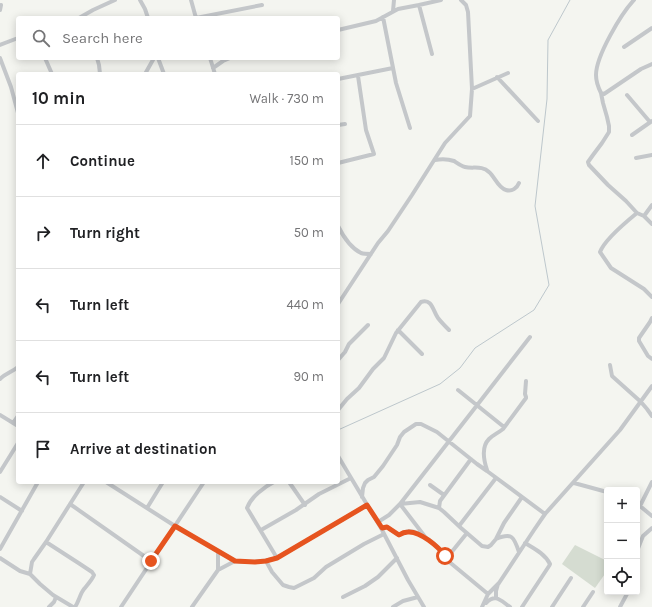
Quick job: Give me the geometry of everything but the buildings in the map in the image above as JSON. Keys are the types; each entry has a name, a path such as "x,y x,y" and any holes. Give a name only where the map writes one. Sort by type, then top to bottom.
{"street":[{"path":"82,16 115,0"},
{"path":"140,0 147,16"},
{"path":"191,0 195,16"},
{"path":"393,11 394,0"},
{"path":"340,30 376,21 398,9 441,0"},
{"path":"340,301 409,200 445,143 470,116 472,89 468,12 466,5 461,0"},
{"path":"634,0 620,19 599,60 596,74 597,84 601,93 608,121 609,132 592,154 588,162 608,185 637,213 644,216 652,224"},
{"path":"206,16 262,5"},
{"path":"419,5 432,54"},
{"path":"384,17 396,83 410,128"},
{"path":"624,46 652,28"},
{"path":"0,45 16,39"},
{"path":"0,58 16,106"},
{"path":"46,60 51,72"},
{"path":"98,60 100,72"},
{"path":"146,72 153,60"},
{"path":"159,60 163,72"},
{"path":"211,60 214,72"},
{"path":"213,68 226,60"},
{"path":"601,93 604,94 651,64 652,70"},
{"path":"340,79 393,68"},
{"path":"472,89 508,73"},
{"path":"340,162 374,154 366,130 358,76"},
{"path":"497,77 538,121"},
{"path":"627,95 651,121 632,135"},
{"path":"340,125 345,124"},
{"path":"636,158 652,155"},
{"path":"435,160 452,160 464,167 482,168 489,171 505,190 509,191 517,188 519,183"},
{"path":"644,216 652,206"},
{"path":"637,213 623,224 604,244 600,252 611,268 644,289 652,297"},
{"path":"340,232 354,248 361,253 371,254"},
{"path":"340,408 359,388 373,369 384,358 396,333 421,302 427,301 432,305 438,318 449,330"},
{"path":"652,318 639,338 639,341 648,356 652,359"},
{"path":"340,358 349,344 368,325"},
{"path":"398,330 422,354"},
{"path":"378,522 390,515 400,504 530,337"},
{"path":"610,365 612,376 641,402 652,416"},
{"path":"0,379 16,368"},
{"path":"487,471 484,456 486,443 490,437 504,428 526,398 526,381"},
{"path":"483,606 488,594 499,583 545,514 620,430 652,386"},
{"path":"458,390 504,428"},
{"path":"648,392 652,395"},
{"path":"0,415 16,425"},
{"path":"13,423 16,419"},
{"path":"362,497 365,483 374,477 383,466 404,432 416,424 422,424 449,441 470,459 545,514"},
{"path":"0,472 16,446"},
{"path":"340,459 382,528 424,607"},
{"path":"439,508 440,501 470,459"},
{"path":"340,484 351,478"},
{"path":"459,526 496,478"},
{"path":"640,503 652,482"},
{"path":"574,483 604,491"},
{"path":"0,549 37,484"},
{"path":"30,574 32,562 83,484"},
{"path":"109,484 175,526 235,561 255,562 277,558 367,505"},
{"path":"147,508 161,484"},
{"path":"128,607 122,605 203,484"},
{"path":"270,484 255,496 248,507 277,558"},
{"path":"289,484 304,505"},
{"path":"261,530 339,484"},
{"path":"430,484 444,495"},
{"path":"0,497 22,511"},
{"path":"400,504 420,502 439,508 482,546 488,547 496,539 504,523 522,497"},
{"path":"70,504 151,561"},
{"path":"400,504 426,538 444,554 446,559 488,594"},
{"path":"640,507 652,516"},
{"path":"382,528 387,527 399,535 406,532 411,532 426,538"},
{"path":"640,545 644,536 652,528"},
{"path":"446,559 467,533"},
{"path":"266,561 272,572 283,585 289,588 294,588 314,578 326,567 384,534"},
{"path":"496,539 504,535 510,536 514,539 519,552"},
{"path":"0,558 20,571 30,574 56,597 74,607 94,575 92,572 46,542"},
{"path":"522,607 550,564 546,558 526,543"},
{"path":"218,552 218,570"},
{"path":"343,597 365,586 378,577 397,558"},
{"path":"192,607 218,570 235,561"},
{"path":"552,607 571,578"},
{"path":"496,598 496,591 499,583"},
{"path":"583,607 593,592"},
{"path":"620,607 626,595"},
{"path":"54,602 56,597"},
{"path":"393,607 403,601 418,597"},
{"path":"483,606 490,598 496,598 510,607"},
{"path":"49,607 60,599"}],"shaded area":[{"path":"575,545 604,560 604,575 595,588 562,564"}],"waterway":[{"path":"340,429 440,384 460,368 475,348 534,310 549,285 535,206 547,99 548,40 570,0"}],"route":[{"path":"151,561 175,526 235,561 266,561 277,558 292,550 367,505 382,528 387,527 399,535 406,532 411,532 420,535 432,543 445,556"}]}
